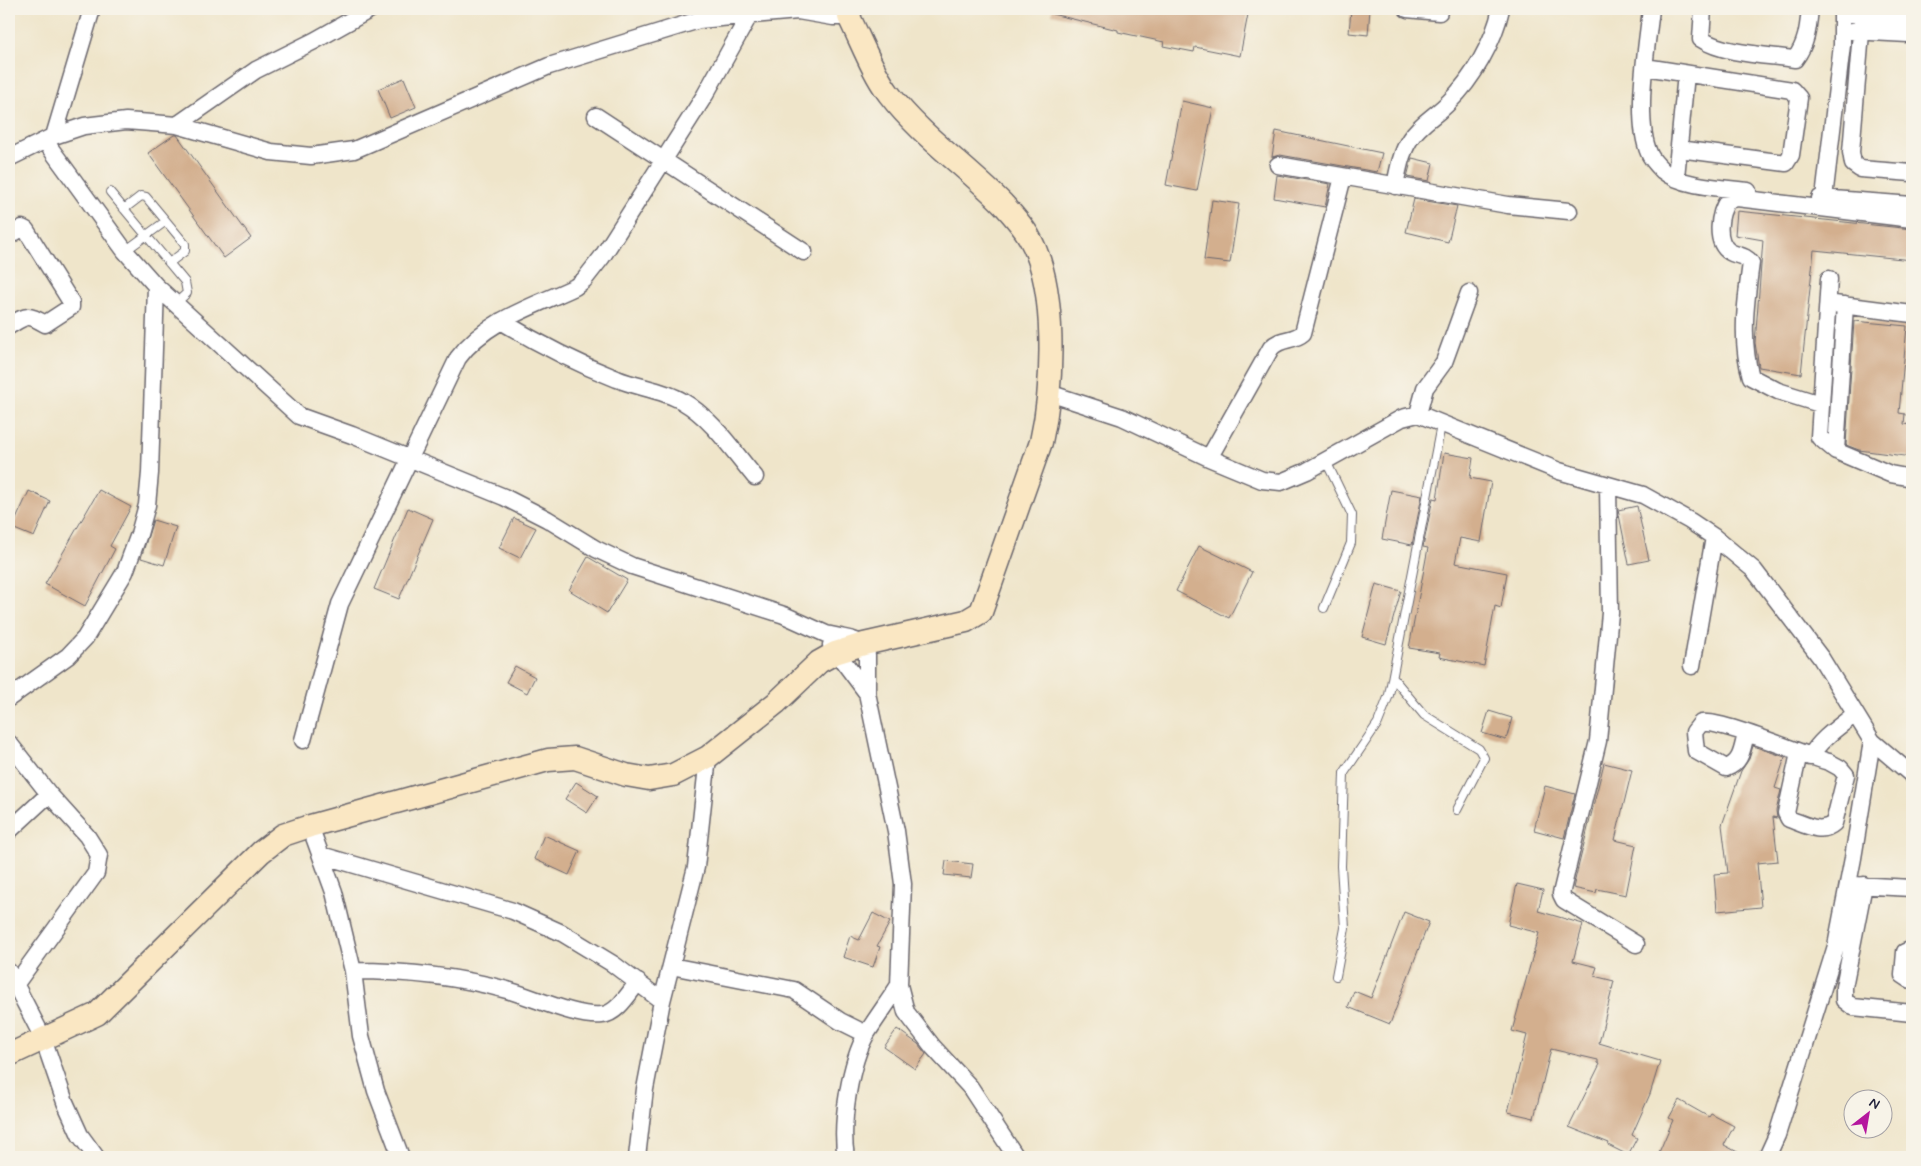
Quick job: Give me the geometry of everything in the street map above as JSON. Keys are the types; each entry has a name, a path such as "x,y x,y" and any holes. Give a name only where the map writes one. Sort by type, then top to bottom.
{"street":[{"path":"49,138 92,9"},
{"path":"177,125 256,70 314,41 371,9"},
{"path":"1407,9 1439,12"},
{"path":"1395,186 1400,163 1410,139 1424,122 1448,104 1464,86 1494,32 1501,9"},
{"path":"1651,9 1645,67 1643,130 1649,154 1664,172 1710,187 1912,205"},
{"path":"1703,9 1701,39 1707,43 1719,48 1794,59 1802,49 1808,32 1810,9"},
{"path":"9,158 49,138 84,126 126,122 177,125 271,152 311,156 354,150 549,66 699,20 798,11 833,17 850,13 888,93 919,127 1005,206 1029,237 1039,258 1052,342 1049,393 1041,442 981,612 966,621 864,644 830,644"},
{"path":"1824,198 1842,30 1842,11 1863,12 1907,21 1912,25"},
{"path":"1863,12 1851,152 1853,164 1860,169 1912,174"},
{"path":"303,740 340,604 458,358 474,339 501,321 575,287 584,280 602,257 705,95 750,14"},
{"path":"1842,30 1908,34 1912,30"},
{"path":"1645,67 1792,90 1798,98 1791,154 1786,163 1679,149"},
{"path":"1676,177 1686,74"},
{"path":"596,116 804,252"},
{"path":"49,138 125,251 156,286 298,416 409,458 504,497 547,519 596,549 632,566 784,615 830,644 867,693"},
{"path":"1278,165 1508,205 1569,211"},
{"path":"1209,458 1271,348 1276,342 1297,338 1303,333 1343,177"},
{"path":"1820,404 1778,391 1751,377 1746,361 1745,326 1751,263 1749,259 1730,252 1722,242 1720,233 1724,206 1728,200 1737,198 1912,219"},
{"path":"9,236 22,228 26,230 71,302 71,307 45,324 32,316 26,316 9,326"},
{"path":"1829,279 1818,437 1836,450 1890,474 1912,478"},
{"path":"9,698 68,656 85,638 106,606 131,557 147,505 156,286"},
{"path":"1418,414 1425,388 1444,362 1469,293"},
{"path":"1827,303 1912,314"},
{"path":"1836,450 1845,305"},
{"path":"501,321 544,347 583,365 619,380 680,400 697,411 755,477"},
{"path":"1049,393 1122,417 1209,458 1262,480 1281,482 1326,461 1402,418 1418,414 1441,425 1462,431 1497,448 1559,471 1643,495 1690,521 1714,537 1754,570 1821,658 1872,741 1912,775"},
{"path":"1608,486 1610,613 1600,724 1584,804 1561,894 1564,900 1636,944"},
{"path":"1692,666 1714,537"},
{"path":"9,1055 97,1014 261,852 283,835 548,760 575,758 626,775 649,779 673,774 708,756 776,703 820,662 830,644"},
{"path":"864,644 867,655 867,693 896,831 903,884 900,985 906,1012 933,1047 970,1087 1016,1157"},
{"path":"1746,734 1804,755 1840,768 1846,775 1834,823 1822,830 1789,819 1786,813 1804,755 1855,714"},
{"path":"1872,741 1844,1000 1853,1007 1912,1013"},
{"path":"9,743 49,794 96,848 99,855 96,873 12,978 43,1038 65,1102 80,1135 96,1157"},
{"path":"638,1157 645,1090 662,1001 696,867 708,756"},
{"path":"9,830 49,794"},
{"path":"310,826 334,892 353,971 361,1036 376,1091 401,1157"},
{"path":"321,855 513,911 562,933 613,964 662,1001"},
{"path":"1856,885 1912,888"},
{"path":"1767,1157 1777,1135 1856,885"},
{"path":"1912,949 1906,952 1903,975 1912,981"},
{"path":"671,966 794,990 840,1021 866,1034"},
{"path":"353,971 407,971 454,979 506,990 582,1014 604,1016 618,1007 638,982"},
{"path":"846,1157 846,1108 853,1066 866,1034 900,985"}],"lane":[{"path":"110,192 185,282 187,293 175,304"},
{"path":"124,209 141,196 146,197 184,244 185,251 169,263"},
{"path":"125,251 166,221"},
{"path":"1336,976 1345,928 1341,866 1344,773 1378,723 1393,678 1441,425"},
{"path":"1324,608 1351,543 1352,515 1326,461"},
{"path":"1393,678 1424,715 1479,749 1484,758 1457,810"}],"building":[{"path":"1052,9 1249,9 1240,56 1195,47 1194,52 1163,46 1164,42 1052,14"},
{"path":"1351,9 1370,9 1368,35 1349,33"},
{"path":"404,78 416,107 390,118 378,89"},
{"path":"1182,101 1213,108 1197,191 1166,185"},
{"path":"1276,131 1382,153 1377,172 1280,155 1272,157"},
{"path":"174,135 177,135 251,238 224,258 148,153"},
{"path":"1412,158 1433,163 1429,181 1407,177"},
{"path":"1277,175 1330,184 1325,207 1274,198"},
{"path":"1414,199 1457,206 1448,242 1406,232"},
{"path":"1212,200 1239,204 1230,263 1204,260"},
{"path":"1737,211 1912,229 1912,260 1814,250 1801,374 1759,367 1755,343 1763,240 1735,235"},
{"path":"1854,321 1907,326 1899,413 1905,414 1904,424 1912,425 1912,457 1859,450 1846,445"},
{"path":"1444,453 1473,458 1470,478 1491,482 1481,542 1460,538 1455,563 1507,573 1501,608 1495,606 1484,666 1439,657 1440,653 1409,648 1428,548 1423,547 1433,498 1437,499"},
{"path":"99,490 131,507 110,546 115,549 85,606 45,584"},
{"path":"1391,490 1422,496 1412,545 1382,539"},
{"path":"29,491 50,501 34,537 12,528"},
{"path":"1637,506 1649,560 1629,564 1618,510"},
{"path":"408,508 433,519 399,599 374,589"},
{"path":"514,518 536,528 520,558 499,548"},
{"path":"153,520 176,527 164,565 141,558"},
{"path":"1199,546 1252,572 1229,618 1176,591"},
{"path":"588,557 627,580 607,613 569,590"},
{"path":"1376,584 1401,591 1386,644 1362,637"},
{"path":"515,666 535,677 527,693 506,682"},
{"path":"1489,711 1512,718 1506,740 1482,733"},
{"path":"1753,746 1785,757 1775,788 1781,790 1776,811 1777,818 1773,817 1778,861 1757,863 1761,907 1717,911 1714,874 1728,873 1722,825 1741,771 1749,759"},
{"path":"1604,763 1632,770 1615,840 1636,845 1626,895 1597,889 1596,893 1573,888"},
{"path":"576,782 598,796 587,813 565,799"},
{"path":"1545,786 1575,794 1564,838 1534,830"},
{"path":"544,835 580,851 569,875 534,859"},
{"path":"946,861 973,864 971,878 944,875"},
{"path":"1517,884 1543,890 1538,911 1583,924 1573,961 1597,967 1594,976 1614,981 1599,1043 1660,1061 1650,1094 1632,1135 1637,1138 1628,1155 1608,1145 1609,1143 1569,1127 1600,1064 1598,1060 1551,1049 1534,1118 1508,1112 1527,1035 1512,1031 1539,933 1508,925"},
{"path":"1404,912 1429,922 1390,1024 1348,1007 1354,991 1371,998"},
{"path":"873,913 890,922 877,946 880,947 873,967 843,957 850,936 859,940"},
{"path":"897,1029 918,1044 926,1054 915,1069 884,1047"},
{"path":"1679,1100 1709,1117 1711,1114 1734,1126 1724,1145 1747,1157 1657,1157 1673,1120 1669,1118"}]}
